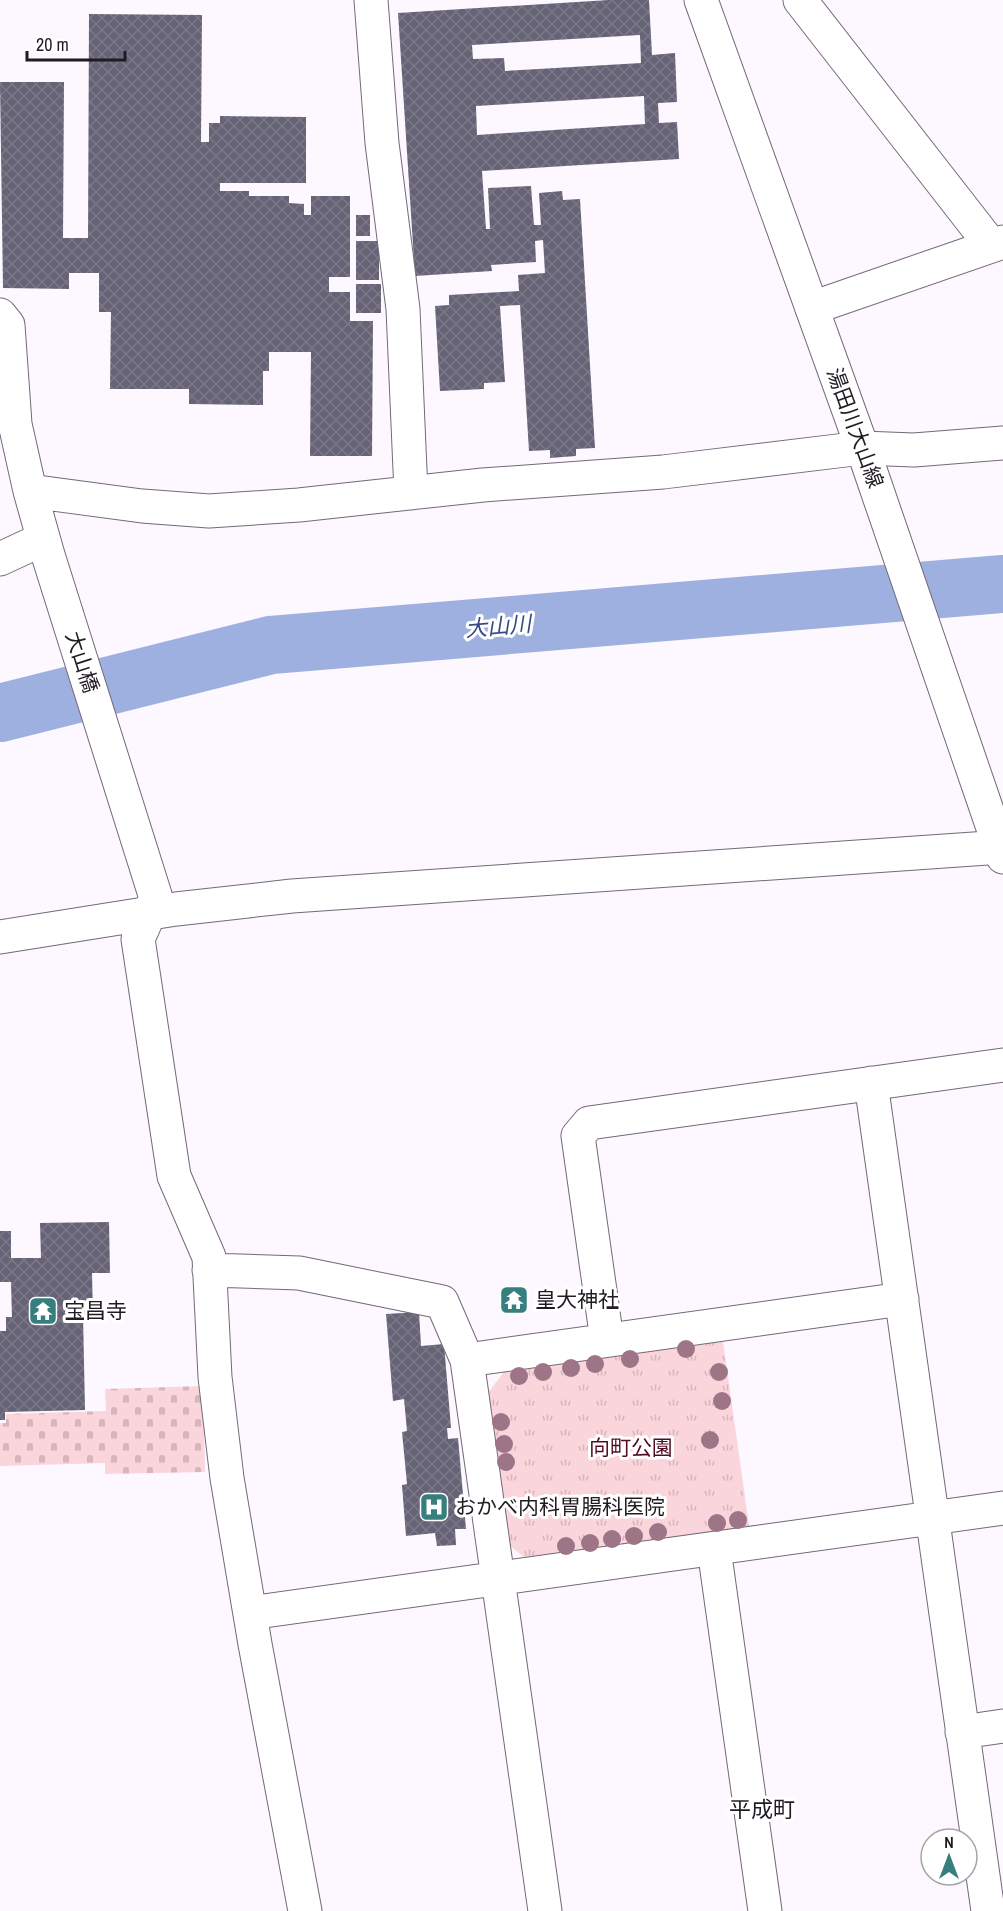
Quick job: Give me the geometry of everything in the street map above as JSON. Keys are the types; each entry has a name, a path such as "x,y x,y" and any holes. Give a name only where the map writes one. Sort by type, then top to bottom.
{"street":[{"path":"371,0 382,143 403,309 411,493"},
{"name":"湯田川大山線","path":"701,0 865,454 1002,850"},
{"path":"800,0 997,244 812,308"},
{"name":"大山橋","path":"0,315 8,325 15,424 30,491 156,898 138,939 174,1176 209,1257 215,1377 226,1467 250,1613 305,1911"},
{"path":"30,491 142,506 209,511 300,505 483,485 1003,443"},
{"path":"0,559 46,547"},
{"path":"0,937 150,914 292,896 1002,850"},
{"path":"607,1340 578,1136 589,1123 1003,1065"},
{"path":"871,1083 988,1911"},
{"path":"209,1270 299,1273 442,1302 467,1360 545,1911"},
{"path":"467,1360 902,1299"},
{"path":"250,1613 1003,1508"},
{"path":"714,1549 765,1911"},
{"path":"962,1732 1003,1726"}],"green space":[{"name":"向町公園","path":"723,1341 749,1526 525,1558 508,1544 487,1394 504,1372"},
{"path":"203,1386 205,1472 105,1474 105,1463 0,1466 0,1423 6,1423 6,1414 106,1411 105,1389"}],"building":[{"path":"609,0 649,0 652,55 675,53 677,102 658,103 659,123 677,122 679,159 482,171 486,229 490,229 488,188 531,186 534,225 541,225 539,193 562,191 563,200 580,199 595,448 576,449 576,456 550,458 550,450 529,451 520,305 500,306 505,382 484,383 484,389 440,391 435,306 449,305 449,295 519,291 518,275 545,273 543,240 535,241 536,262 491,265 492,271 415,276 398,13","holes":["640,35 641,63 505,71 504,58 473,59 472,45","644,96 645,124 477,135 476,106"]},
{"path":"89,14 202,15 201,142 209,142 209,123 220,123 220,116 306,117 306,183 220,183 220,191 249,191 249,196 289,196 289,203 304,204 304,215 311,215 311,196 350,196 350,277 329,277 329,292 350,292 350,321 373,321 372,456 310,456 311,352 269,352 269,371 263,371 263,405 189,404 189,389 110,389 111,312 99,312 99,273 69,273 69,289 3,288 0,82 64,82 63,238 88,238"},
{"path":"356,215 370,215 370,236 356,236"},
{"path":"356,241 379,241 379,280 356,280"},
{"path":"356,284 381,284 381,313 356,313"},
{"path":"109,1222 110,1273 92,1273 93,1315 83,1315 85,1410 5,1412 5,1420 0,1420 0,1331 6,1331 6,1317 12,1317 11,1282 0,1282 0,1231 11,1231 11,1258 41,1258 40,1223"},
{"path":"419,1312 421,1346 444,1344 451,1428 447,1428 448,1439 458,1438 466,1529 455,1529 456,1545 437,1546 435,1533 406,1536 402,1485 407,1484 402,1432 407,1431 404,1399 393,1401 386,1314"}],"waterway":[{"name":"大山川","path":"0,713 271,645 1003,584"}],"place":[{"name":"皇大神社","path":"514,1300"},
{"name":"宝昌寺","path":"43,1311"},
{"name":"おかべ内科胃腸科医院","path":"434,1507"}],"district":[{"name":"平成町","path":"762,1809"}]}
